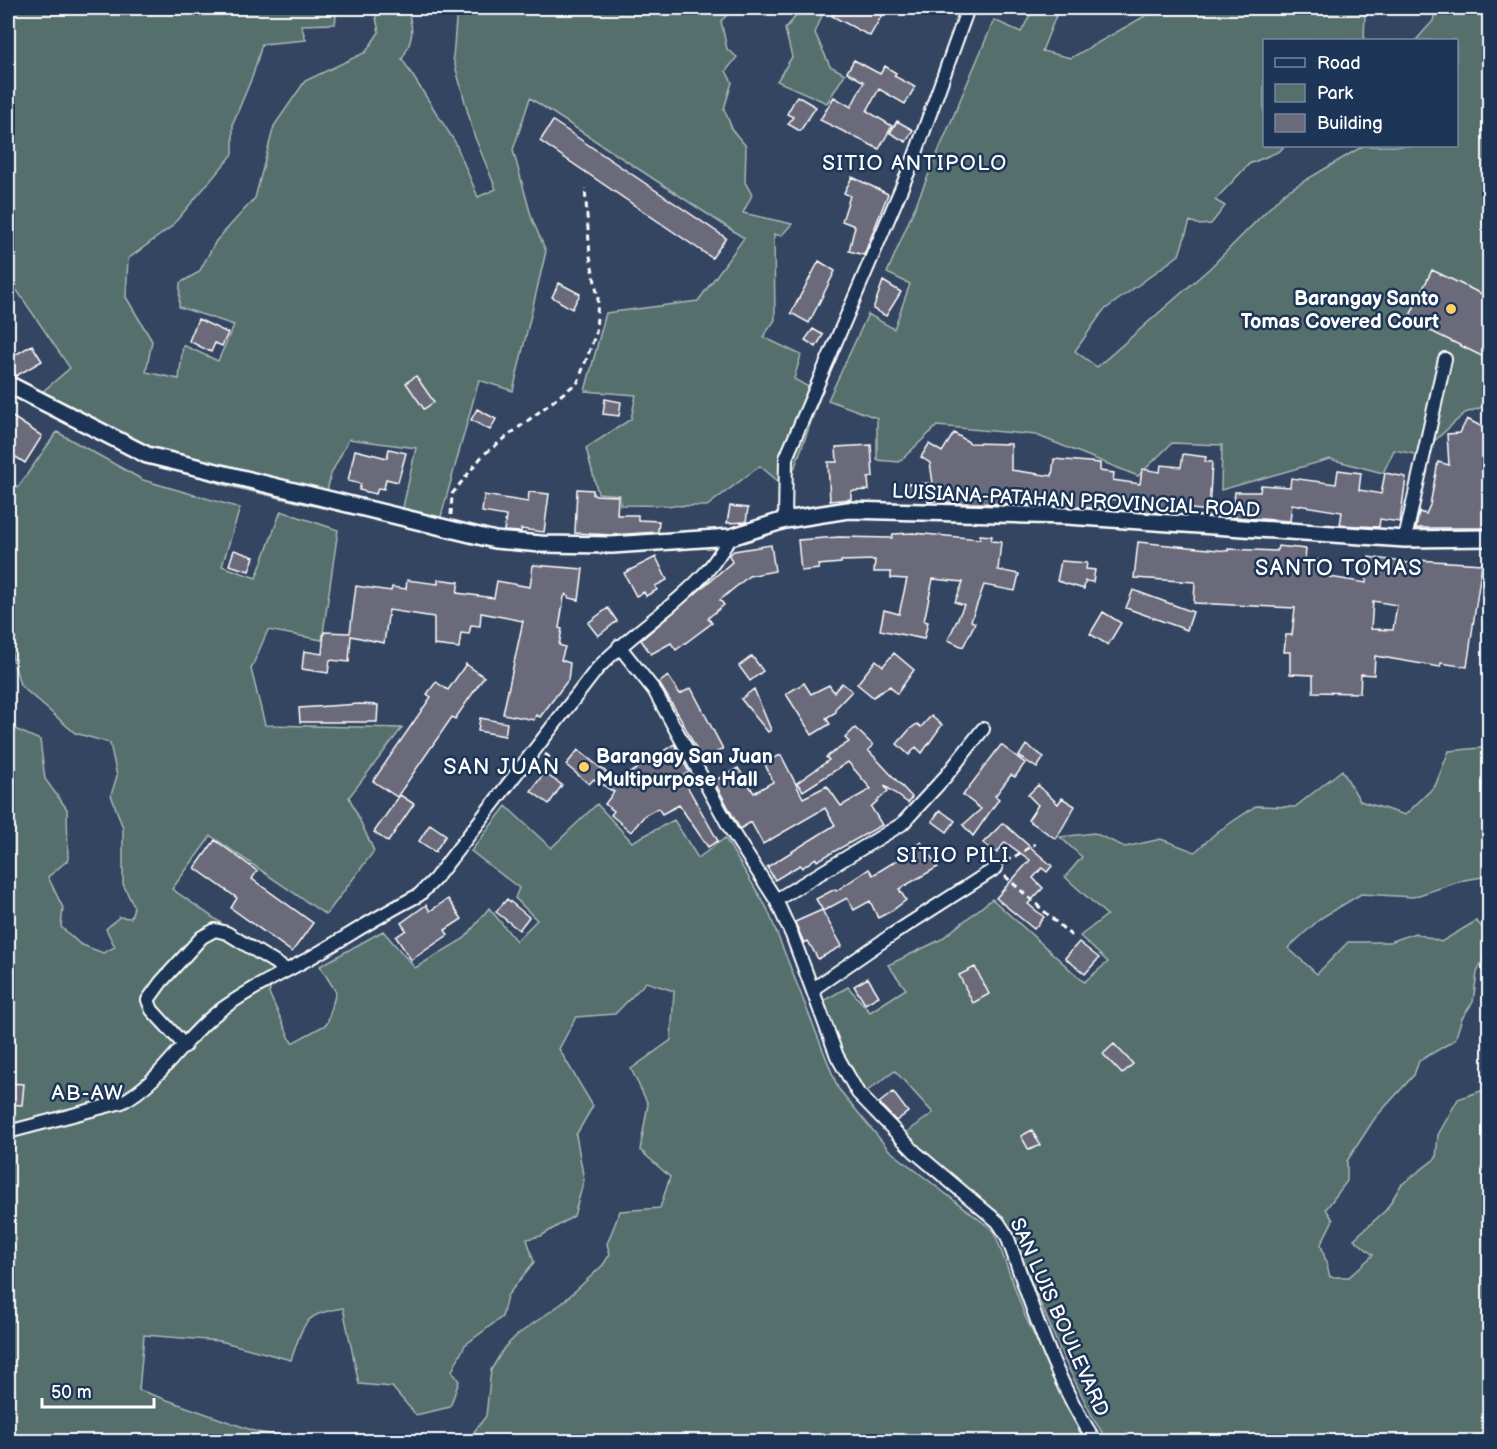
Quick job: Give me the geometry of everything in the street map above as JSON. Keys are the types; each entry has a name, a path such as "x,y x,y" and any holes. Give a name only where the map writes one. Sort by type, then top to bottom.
{"street":[{"path":"785,520 786,458 913,161 968,8"},
{"path":"1405,539 1445,359"},
{"name":"LUISIANA-PATAHAN PROVINCIAL ROAD","path":"8,384 147,455 495,540 541,544 612,544 731,537 785,520 848,510 995,513 1405,539 1490,538"},
{"path":"8,1132 122,1102 147,1087 195,1032 216,1013 254,988 419,895 442,870 597,669 619,646 693,585 731,537"},
{"name":"SAN LUIS BOULEVARD","path":"619,646 654,690 731,830 776,900 813,989 837,1056 858,1093 915,1152 998,1222 1007,1236 1043,1336 1079,1415 1096,1442"},
{"path":"776,900 902,824 925,802 983,729"},
{"path":"813,989 996,868"},
{"path":"185,1046 152,1010 148,1000 161,982 202,937 215,930 227,933 287,970"}],"path":[{"path":"450,529 452,494 483,455 578,382 596,333 598,298 590,256 585,188"},
{"path":"1035,844 996,868 1076,939"}],"green space":[{"path":"8,8 337,8 335,24 301,25 306,40 262,44 253,75 233,123 233,154 171,227 128,259 126,297 152,341 146,372 179,379 183,345 218,361 234,325 179,307 180,283 199,272 216,241 255,198 274,126 305,81 366,52 379,32 374,8 407,8 412,34 402,59 455,142 478,197 496,189 474,135 453,58 457,8 734,8 721,21 727,49 737,57 726,71 732,82 724,109 733,131 746,146 745,182 752,195 743,213 792,224 781,236 774,234 775,320 763,337 801,355 794,379 821,394 787,489 760,466 707,506 620,505 620,495 598,493 586,448 631,419 636,395 585,391 606,313 698,301 744,238 530,98 513,150 532,219 546,251 513,391 479,380 437,531 400,521 416,448 349,439 331,474 323,508 224,485 138,455 34,399 70,368 12,283 8,286"},
{"path":"795,8 825,8 815,33 830,66 845,74 827,103 777,81 792,57 785,29 796,16"},
{"path":"1034,8 1059,8 1042,51 1071,58 1159,8 1374,8 1365,14 1364,39 1263,39 1263,147 1283,147 1280,151 1249,164 1215,200 1225,206 1211,224 1200,225 1190,221 1179,255 1103,311 1075,351 1097,367 1210,268 1284,193 1361,147 1458,147 1458,39 1417,39 1433,21 1436,8 1489,8 1489,405 1465,413 1419,455 1394,450 1383,473 1330,459 1221,490 1222,445 1172,443 1138,476 1036,435 937,426 899,462 877,460 877,418 828,400 868,314 894,329 910,284 887,273 994,20 1021,32"},
{"path":"57,432 143,480 240,508 222,566 256,578 281,511 338,530 322,640 268,630 251,669 265,725 402,728 349,797 374,851 326,915 211,836 172,889 279,963 269,993 292,1043 327,1024 336,992 320,966 383,931 415,968 465,938 489,908 516,941 537,920 515,898 519,888 471,851 506,806 551,848 597,804 632,842 674,820 698,858 725,838 767,908 838,1088 889,1150 994,1231 1025,1316 1084,1441 467,1441 486,1416 491,1370 504,1348 517,1335 561,1304 603,1265 610,1254 607,1244 620,1211 660,1208 670,1177 640,1150 648,1104 631,1069 671,1040 674,991 646,982 615,1014 576,1017 559,1049 593,1106 576,1135 584,1180 574,1216 541,1236 527,1239 534,1262 507,1296 502,1317 465,1345 452,1371 459,1381 450,1407 416,1415 392,1387 359,1384 343,1308 319,1314 306,1323 291,1360 220,1341 144,1335 139,1390 257,1432 311,1441 8,1441 8,726 40,740 45,779 67,809 68,860 48,877 63,908 61,927 80,944 103,953 115,947 106,929 119,917 131,918 134,907 123,884 123,828 111,795 117,776 110,743 75,733 20,685 8,641 8,480 18,487"},
{"path":"1489,747 1489,876 1464,880 1413,897 1361,894 1321,918 1288,948 1317,974 1348,942 1390,942 1415,933 1441,942 1476,921 1486,931 1484,957 1477,973 1473,1002 1462,1018 1455,1040 1419,1061 1414,1075 1375,1118 1347,1161 1347,1181 1326,1209 1333,1220 1321,1244 1330,1277 1349,1277 1373,1255 1354,1239 1386,1210 1401,1185 1436,1158 1438,1135 1458,1099 1489,1088 1489,1441 1108,1441 1094,1420 1063,1357 1004,1217 899,1138 933,1113 895,1071 863,1094 841,1058 821,1002 848,987 870,1012 906,989 888,965 940,940 992,899 1084,982 1108,962 1080,936 1107,915 1065,877 1082,857 1060,837 1094,833 1125,847 1161,839 1195,852 1217,832 1256,806 1295,807 1342,770 1360,801 1405,815 1435,786 1449,751"}],"building":[{"path":"836,8 886,8 870,36 832,16"},
{"path":"854,60 880,74 885,66 896,73 894,76 915,87 905,104 879,89 867,111 892,126 879,149 820,120 834,97 851,107 864,82 847,72"},
{"path":"797,96 816,107 800,131 788,124 793,117 787,114"},
{"path":"553,121 726,238 712,258 540,141"},
{"path":"897,121 913,130 906,142 890,133"},
{"path":"852,177 888,194 864,255 849,251 855,226 842,221 850,196 844,193"},
{"path":"819,261 835,271 809,323 791,313"},
{"name":"Barangay Santo Tomas Covered Court","path":"1432,270 1490,298 1490,360 1408,320"},
{"path":"883,281 901,292 886,316 873,309"},
{"path":"559,283 580,294 572,309 552,297"},
{"path":"198,319 228,333 222,346 215,343 211,352 189,341"},
{"path":"813,329 823,335 816,347 805,340"},
{"path":"32,345 42,361 16,376 8,359"},
{"path":"416,376 434,402 424,409 406,383"},
{"path":"605,399 621,402 619,416 603,414"},
{"path":"477,409 496,419 490,430 471,420"},
{"path":"8,414 42,436 25,463 8,452"},
{"path":"1467,419 1490,431 1490,528 1416,528 1419,512 1426,514 1430,505 1438,462 1449,465 1447,434 1460,433"},
{"path":"954,433 970,443 1011,444 1011,470 1052,476 1054,459 1100,463 1100,471 1114,473 1113,480 1140,484 1142,469 1160,472 1161,465 1181,467 1183,454 1206,457 1205,462 1212,462 1209,511 1166,506 1165,513 1135,511 1137,503 1111,499 1109,509 960,503 946,502 945,499 928,502 927,495 907,495 907,484 933,483 930,463 921,457 929,444 942,452"},
{"path":"871,445 873,477 868,478 869,490 851,491 851,499 830,501 828,462 837,462 836,447"},
{"path":"389,449 406,453 398,482 386,479 384,489 378,488 376,494 359,490 361,484 348,481 355,450 387,458"},
{"path":"1338,470 1361,473 1359,490 1381,494 1385,473 1406,477 1400,522 1380,519 1379,527 1340,525 1342,512 1292,504 1290,521 1232,517 1235,492 1260,492 1261,485 1290,487 1291,478 1336,484"},
{"path":"577,489 593,490 593,495 618,496 617,515 638,515 638,520 659,521 658,532 612,535 575,533"},
{"path":"529,492 549,494 544,532 521,529 521,532 504,531 506,516 482,512 484,495 528,502"},
{"path":"730,506 748,508 746,522 727,523"},
{"path":"913,533 980,539 980,535 992,536 991,541 1001,542 998,570 1019,574 1015,591 984,585 971,621 975,623 963,647 948,640 964,605 955,602 963,582 933,579 924,621 928,622 924,639 880,630 884,610 899,614 907,579 891,578 891,572 874,572 875,560 841,561 841,563 818,565 819,569 801,571 798,540 839,537 892,538 893,534"},
{"path":"1138,542 1228,551 1228,549 1277,551 1278,546 1306,549 1305,559 1318,560 1318,575 1366,583 1369,557 1416,564 1417,560 1482,564 1467,667 1441,663 1440,667 1375,656 1374,675 1361,674 1360,693 1313,692 1313,675 1290,674 1290,652 1284,652 1286,635 1292,635 1295,608 1194,603 1195,582 1134,578","holes":["1373,601 1397,605 1393,630 1371,629"]},
{"path":"771,545 775,571 749,576 720,600 724,605 708,618 712,623 676,650 671,643 651,654 641,640 732,562 729,555 734,551"},
{"path":"234,550 254,557 249,571 229,565"},
{"path":"656,557 667,580 655,586 657,590 646,596 644,592 636,596 624,573"},
{"path":"1061,561 1087,563 1086,569 1095,570 1093,582 1085,581 1084,589 1057,581"},
{"path":"533,565 583,569 579,600 569,598 566,594 559,628 562,629 559,645 565,647 561,660 570,663 568,680 540,717 536,715 534,720 503,714 523,621 481,613 480,626 471,625 469,634 461,633 459,648 434,645 434,617 389,610 384,643 351,636 349,662 330,660 328,673 302,669 304,651 322,654 324,632 350,633 356,586 391,591 392,587 406,589 407,580 438,584 438,579 459,582 457,593 494,598 497,581 530,587"},
{"path":"1133,590 1193,612 1187,630 1126,608"},
{"path":"608,608 617,621 598,636 588,623"},
{"path":"1103,612 1121,623 1108,645 1090,634"},
{"path":"894,653 914,670 897,694 890,686 873,697 857,684 876,660 883,666"},
{"path":"752,656 763,671 750,681 739,666"},
{"path":"466,664 484,677 455,719 452,717 397,797 373,781 431,697 427,694 436,682 448,690"},
{"path":"668,676 680,694 691,688 723,749 702,760 659,683"},
{"path":"804,683 811,694 829,685 834,692 842,683 852,691 835,709 836,712 826,718 830,724 812,735 786,694"},
{"path":"754,689 771,730 768,732 741,699"},
{"path":"378,705 377,722 300,722 299,708"},
{"path":"931,716 942,725 922,753 916,747 909,755 897,744 910,729 917,724 921,727"},
{"path":"480,718 507,723 505,736 478,731"},
{"path":"855,728 873,745 868,750 912,797 908,803 884,785 888,791 871,807 882,825 817,861 816,858 802,868 800,865 775,880 767,867 835,825 825,808 763,844 751,822 740,829 714,781 738,768 754,793 773,782 764,762 781,755 803,798 827,786 841,806 871,789 848,762 803,791 797,783 829,760 826,757 849,742 845,738"},
{"path":"674,744 689,772 682,777 718,841 708,847 679,805 662,814 658,808 645,815 631,832 611,815 614,811 605,804 614,792 594,779 589,784 566,765 578,750 607,773 611,786"},
{"path":"1001,745 1025,763 1015,777 1011,775 995,796 999,799 973,836 963,825 981,809 963,795"},
{"path":"1026,745 1044,757 1037,768 1019,756"},
{"path":"544,773 562,785 549,804 531,791"},
{"path":"1038,785 1058,804 1062,798 1075,806 1056,839 1028,820 1038,805 1028,795"},
{"path":"400,795 414,804 388,842 374,832"},
{"path":"940,810 955,821 947,832 932,821"},
{"path":"1003,823 1052,866 1047,872 1042,868 1033,878 1043,888 1028,904 1044,917 1034,929 996,898 1030,860 1005,842 997,853 983,843"},
{"path":"430,824 446,835 435,852 419,841"},
{"path":"215,840 257,871 252,879 313,923 292,952 231,908 237,898 195,868"},
{"path":"921,842 938,867 899,889 906,900 893,910 878,918 870,901 854,910 847,898 823,911 816,899 835,889 836,891 869,869 873,875 912,851 911,849"},
{"path":"448,899 462,919 445,930 448,935 411,960 396,937 406,930 401,923 426,905 430,911"},
{"path":"507,899 529,917 519,930 496,912"},
{"path":"822,910 842,946 818,959 808,941 804,943 795,922"},
{"path":"1079,942 1099,958 1085,974 1065,958"},
{"path":"975,967 989,994 973,1003 959,975"},
{"path":"868,978 879,996 865,1004 854,986"},
{"path":"1114,1044 1133,1064 1122,1074 1103,1054"},
{"path":"8,1083 24,1084 22,1105 8,1104"},
{"path":"893,1092 908,1112 896,1121 879,1103"},
{"path":"1032,1130 1040,1145 1029,1150 1021,1136"}],"place":[{"name":"Barangay Santo Tomas Covered Court","path":"1451,309"},
{"name":"Barangay San Juan Multipurpose Hall","path":"584,767"}],"district":[{"name":"SITIO ANTIPOLO","path":"915,163"},
{"name":"SANTO TOMAS","path":"1339,567"},
{"name":"SAN JUAN","path":"502,766"},
{"name":"SITIO PILI","path":"953,855"},
{"name":"AB-AW","path":"88,1093"}]}
